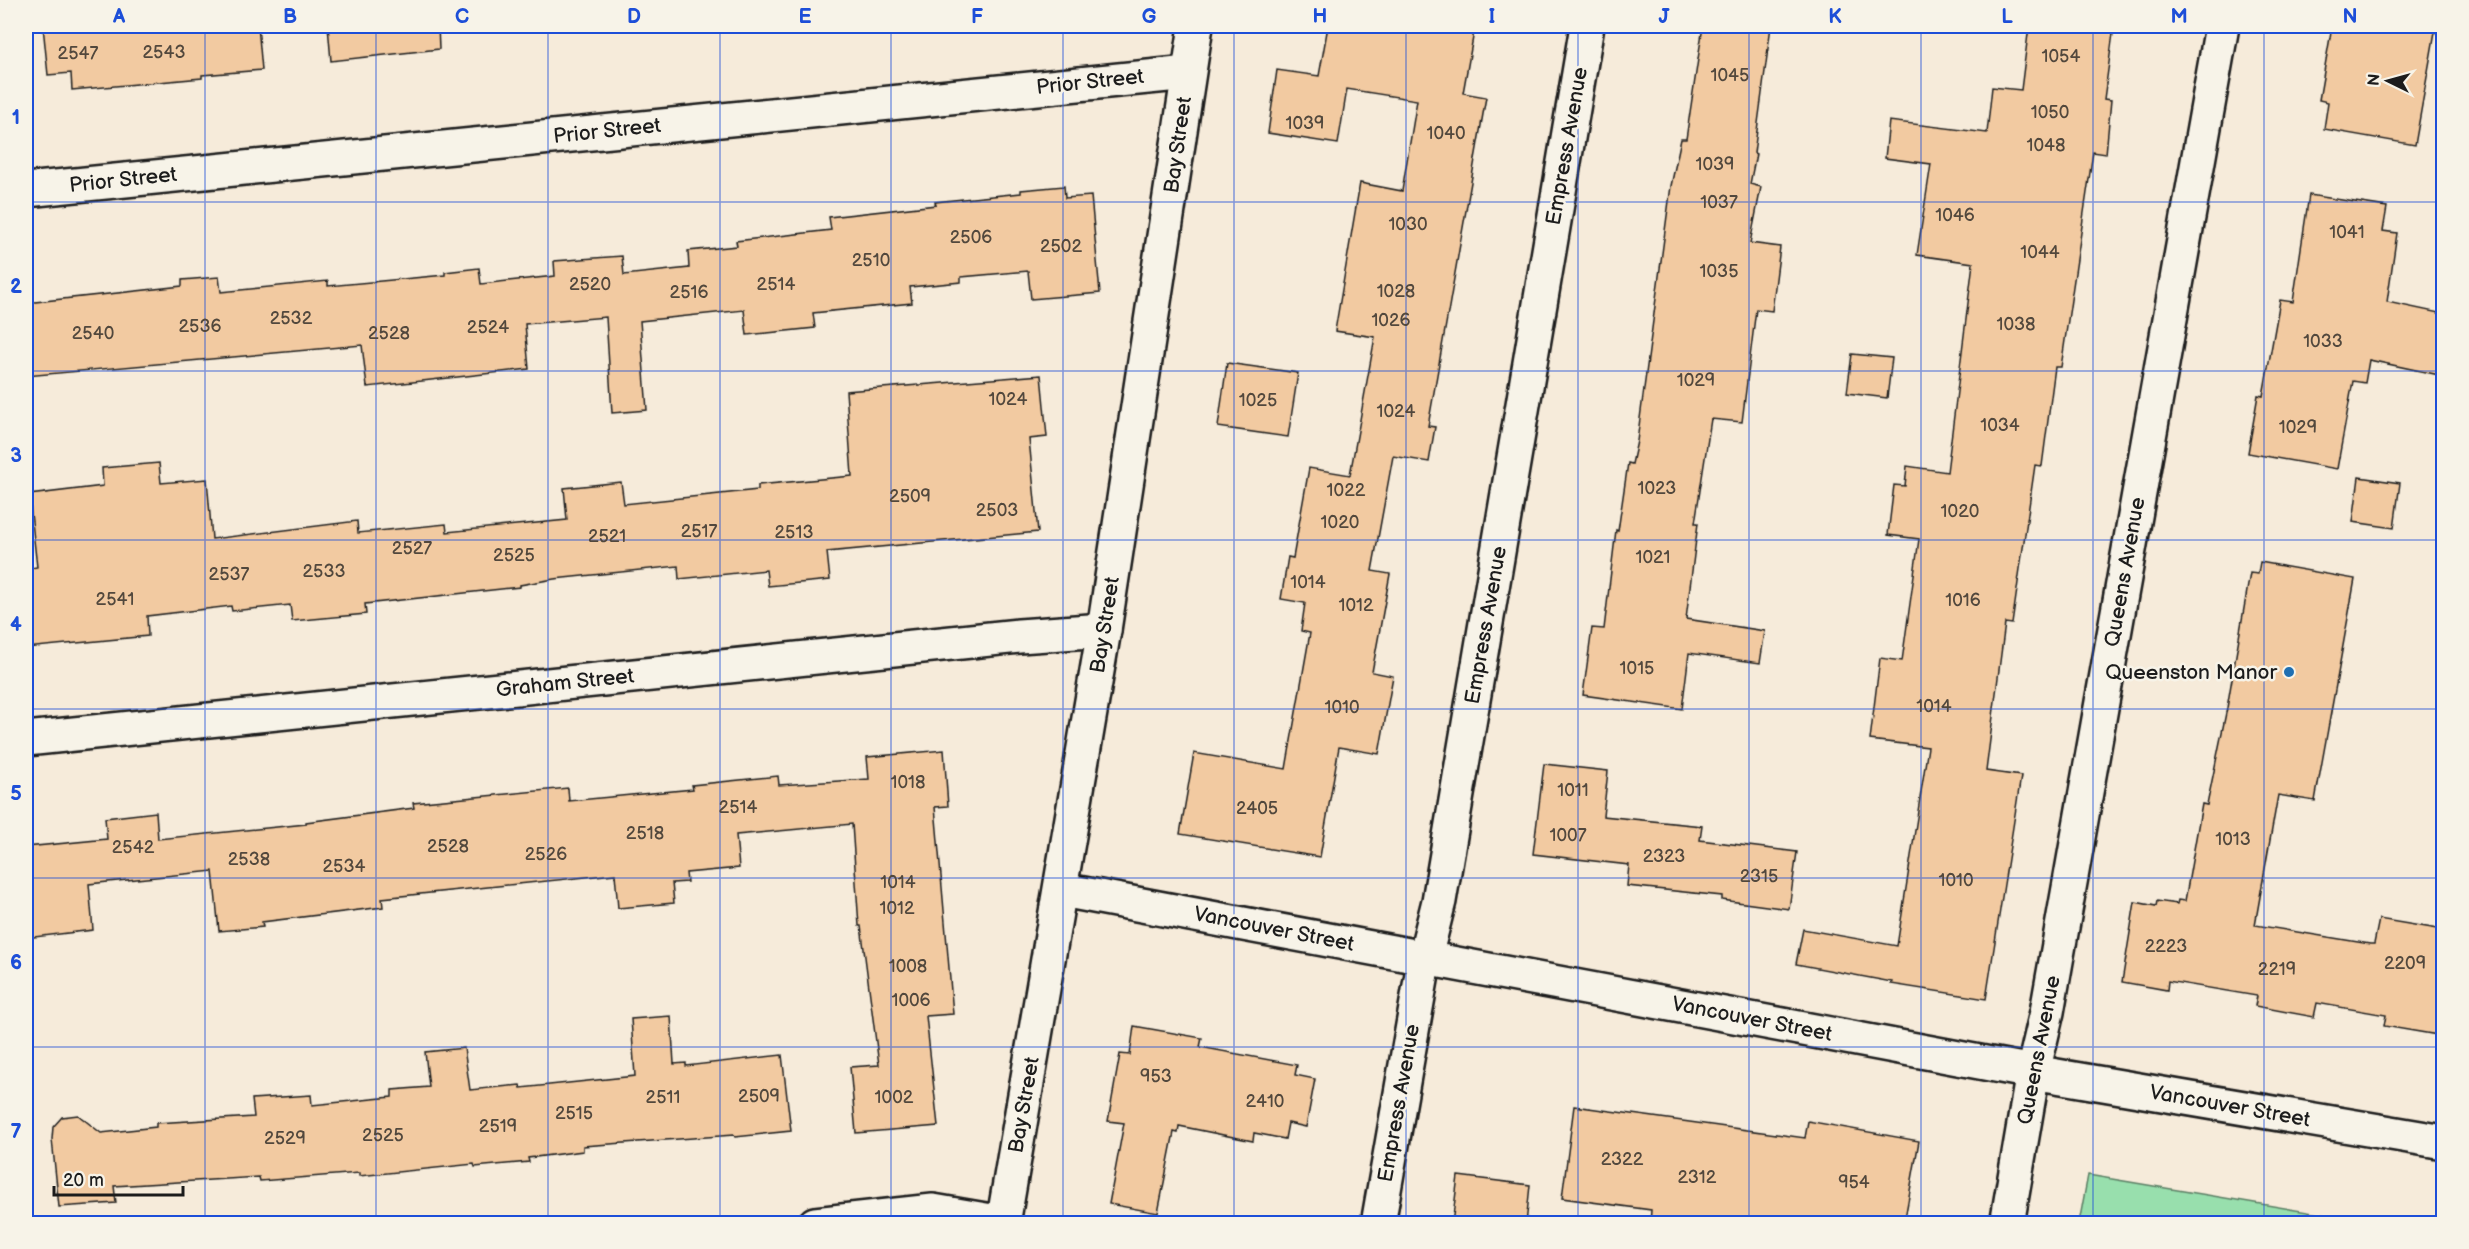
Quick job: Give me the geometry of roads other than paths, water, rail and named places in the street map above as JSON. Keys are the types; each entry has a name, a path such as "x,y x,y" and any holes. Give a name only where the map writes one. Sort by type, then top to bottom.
{"street":[{"name":"Bay Street","path":"1003,1223 1062,890 1104,630 1196,26"},
{"name":"Empress Avenue","path":"1378,1224 1425,957 1441,892 1587,26"},
{"name":"Queens Avenue","path":"2007,1224 2034,1072 2049,1004 2222,26"},
{"name":"Prior Street","path":"26,190 1188,73"},
{"name":"Graham Street","path":"26,739 1019,636 1104,630"},
{"name":"Vancouver Street","path":"1062,890 2034,1072 2444,1142"},
{"path":"815,1224 933,1211 1003,1223"}],"place":[{"name":"Queenston Manor","path":"2289,672"}]}
